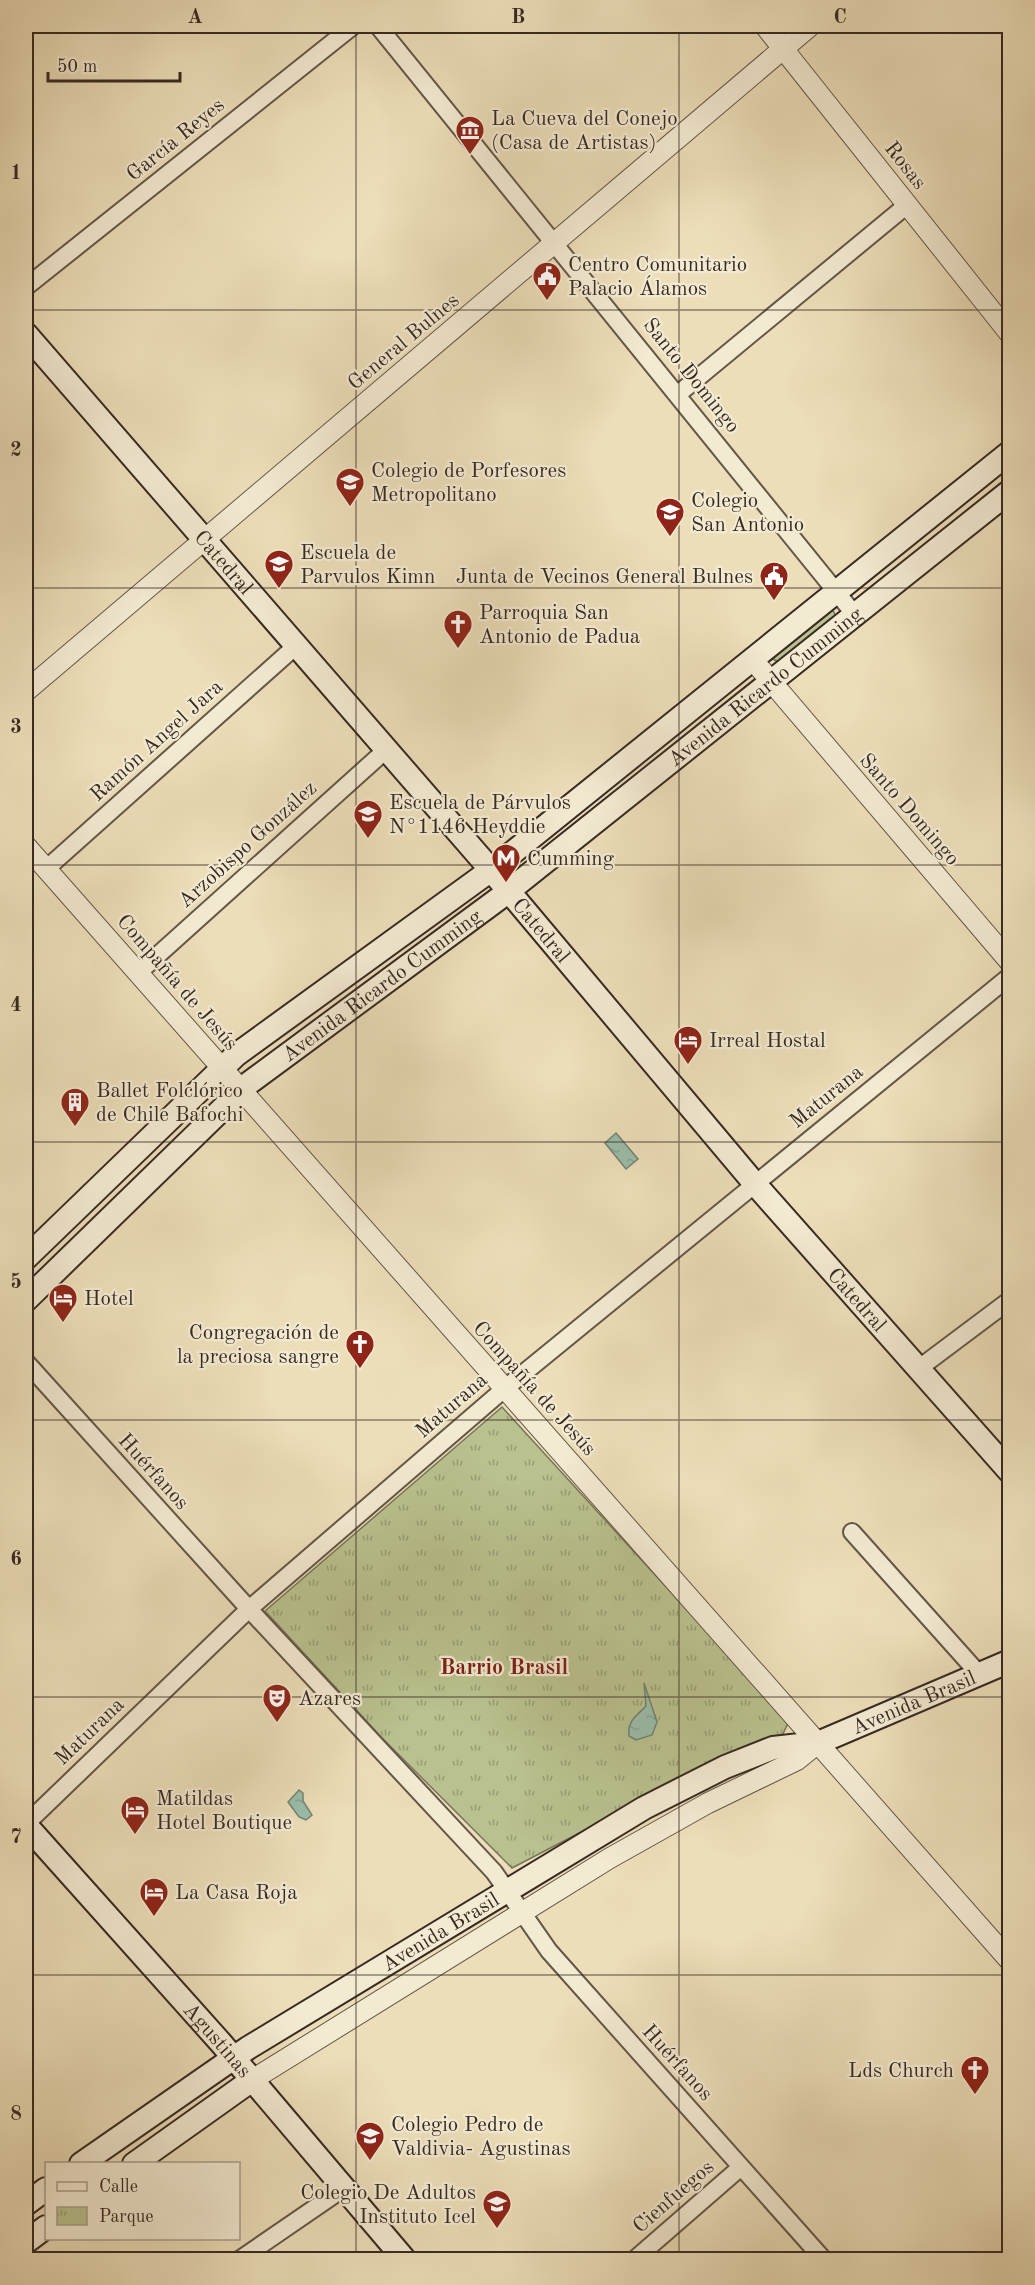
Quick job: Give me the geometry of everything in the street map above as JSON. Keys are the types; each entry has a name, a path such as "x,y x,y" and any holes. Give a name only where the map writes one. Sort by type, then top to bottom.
{"main road":[{"name":"Catedral","path":"26,334 491,870 755,1184 1010,1472"},
{"name":"Avenida Ricardo Cumming","path":"26,1258 221,1067 491,870 1010,452"},
{"name":"Avenida Ricardo Cumming","path":"26,1300 241,1090 508,890 1010,491"},
{"path":"84,1200 104,1222"},
{"name":"Avenida Brasil","path":"82,2162 233,2058 506,1889 644,1808 725,1767 772,1748 818,1743 1010,1661"},
{"name":"Agustinas","path":"26,1825 233,2058 405,2259"},
{"name":"Avenida Brasil","path":"135,2162 252,2080"},
{"path":"26,2204 45,2190"},
{"path":"26,2242 45,2227"}],"street":[{"name":"García Reyes","path":"26,287 353,26"},
{"name":"Santo Domingo","path":"378,26 855,615"},
{"name":"Rosas","path":"765,26 1010,334"},
{"name":"General Bulnes","path":"26,691 810,26"},
{"path":"677,395 908,205"},
{"name":"Ramón Angel Jara","path":"46,869 297,645"},
{"name":"Santo Domingo","path":"752,659 1010,962"},
{"name":"Arzobispo González","path":"138,973 387,749"},
{"name":"Compañía de Jesús","path":"26,846 503,1390 1010,1961"},
{"name":"Maturana","path":"26,1825 249,1609 503,1390 1010,976"},
{"path":"918,1369 1010,1300"},
{"name":"Huérfanos","path":"26,1362 249,1609 494,1872 549,1951 824,2259"},
{"path":"852,1532 979,1674"},
{"name":"Avenida Brasil","path":"252,2080 521,1911 708,1803 797,1760 818,1743"},
{"name":"Cienfuegos","path":"634,2259 741,2167"},
{"path":"239,2259 344,2188"}],"green space":[{"path":"828,608 834,612 836,618 780,663 771,658"},
{"path":"502,1407 788,1723 782,1736 677,1782 512,1868 384,1740 265,1611"}],"water":[{"path":"616,1133 638,1159 626,1169 605,1143"},
{"path":"644,1683 657,1722 652,1735 636,1740 629,1736 629,1731 633,1719 646,1706"},
{"path":"299,1790 303,1793 303,1801 312,1815 306,1820 299,1817 288,1802"}],"place":[{"name":"La Cueva del Conejo (Casa de Artistas)","path":"470,156"},
{"name":"Centro Comunitario Palacio Álamos","path":"547,302"},
{"name":"Colegio de Porfesores Metropolitano","path":"350,508"},
{"name":"Colegio San Antonio","path":"670,538"},
{"name":"Escuela de Parvulos Kimn","path":"279,590"},
{"name":"Junta de Vecinos General Bulnes","path":"774,602"},
{"name":"Parroquia San Antonio de Padua","path":"458,650"},
{"name":"Escuela de Párvulos N°1146 Heyddie","path":"368,840"},
{"name":"Cumming","path":"506,884"},
{"name":"Irreal Hostal","path":"688,1066"},
{"name":"Ballet Folclórico de Chile Bafochi","path":"75,1128"},
{"name":"Hotel","path":"63,1324"},
{"name":"Congregación de la preciosa sangre","path":"360,1370"},
{"name":"Azares","path":"277,1724"},
{"name":"Matildas Hotel Boutique","path":"135,1836"},
{"name":"La Casa Roja","path":"154,1918"},
{"name":"Lds Church","path":"975,2096"},
{"name":"Colegio Pedro de Valdivia- Agustinas","path":"370,2162"},
{"name":"Colegio De Adultos Instituto Icel","path":"497,2230"}],"district":[{"name":"Barrio Brasil","path":"504,1666"}]}
